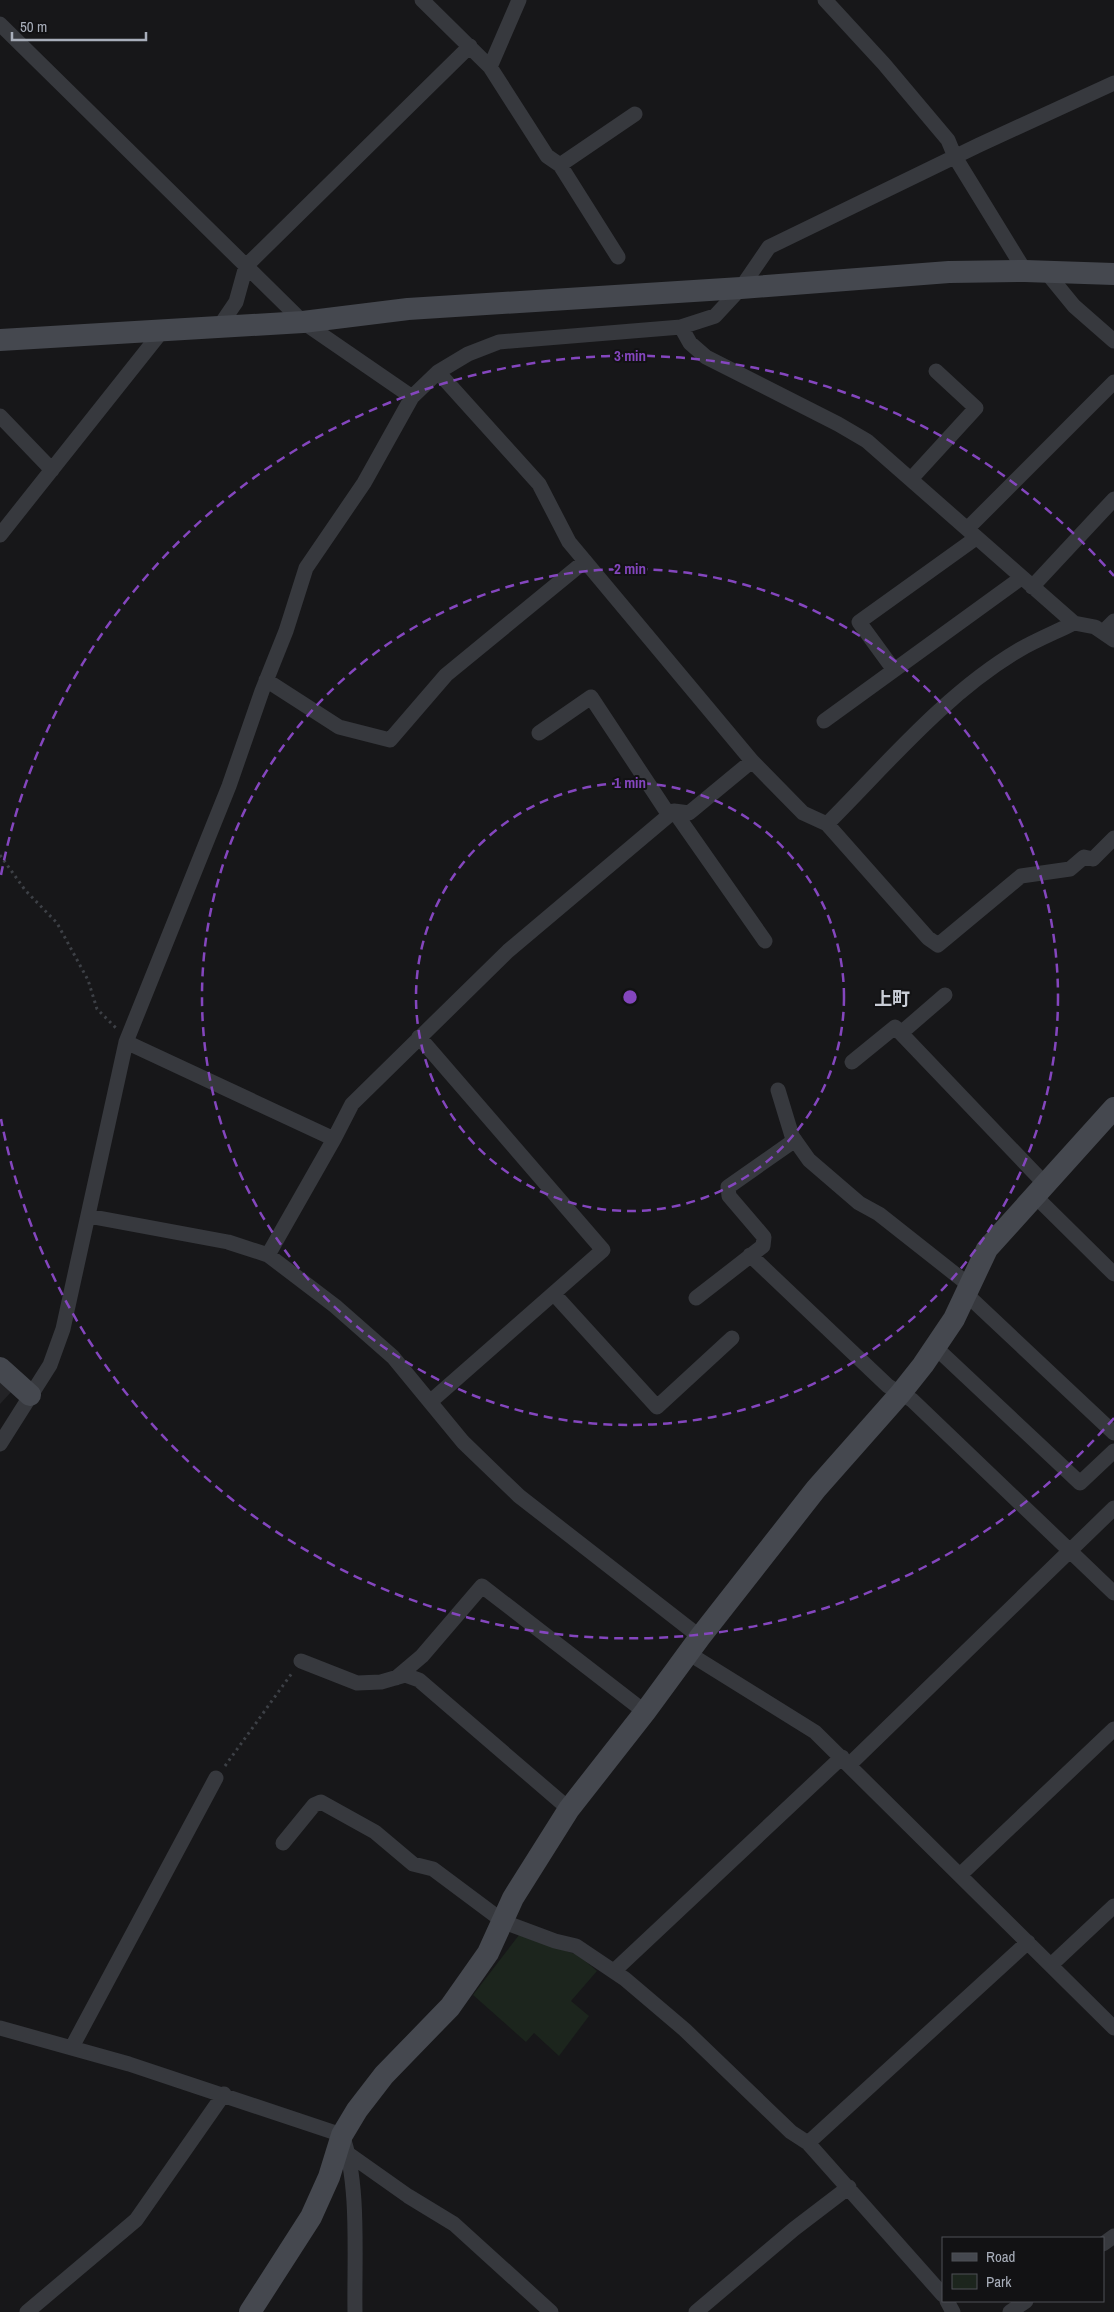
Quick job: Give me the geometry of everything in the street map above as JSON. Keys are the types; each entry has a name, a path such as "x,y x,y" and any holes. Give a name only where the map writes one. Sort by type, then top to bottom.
{"street":[{"path":"422,0 490,67 547,156 560,165 618,257"},
{"path":"490,67 519,0"},
{"path":"825,0 884,64 948,140 955,157 1036,272 1114,341"},
{"path":"0,24 304,322 412,397"},
{"path":"219,327 236,302 246,266 470,46"},
{"path":"0,1444 50,1365 63,1329 128,1039 229,786 266,680 286,631 306,568 364,483 412,397 438,372 468,354 499,342 680,327 716,316 741,288 769,247 1114,83"},
{"path":"560,165 635,114"},
{"path":"0,340 304,322 408,309 741,288 949,272 1114,274"},
{"path":"680,327 690,343 706,357 838,424 867,441 1074,623 1095,627 1109,636 1114,621"},
{"path":"0,534 162,331"},
{"path":"911,479 976,408 936,371"},
{"path":"438,372 539,484 569,542 752,761 803,813 827,824 928,938 938,945 1021,876 1070,870 1084,857 1093,858 1114,838"},
{"path":"894,670 859,622 972,533 1114,382"},
{"path":"0,416 52,470"},
{"path":"824,721 894,670 1027,582 1114,500"},
{"path":"266,680 339,727 390,740 446,675 585,561"},
{"path":"827,824 934,716 978,679 1019,650 1074,623"},
{"path":"540,733 590,697 765,941"},
{"path":"268,1255 352,1104 508,951 672,813 689,813 752,761"},
{"path":"901,1033 944,995"},
{"path":"852,1062 895,1027 1114,1274"},
{"path":"419,1037 603,1250 430,1402"},
{"path":"128,1039 334,1139"},
{"path":"778,1090 794,1140 809,1160 858,1203 879,1214 967,1289 1114,1433"},
{"path":"250,2312 311,2217 329,2177 384,2075 450,2007 488,1954 514,1898 568,1809 645,1712 694,1645 816,1488 900,1394 954,1318 987,1249 1114,1108"},
{"path":"696,1298 762,1246 764,1237 729,1196 728,1188 794,1140"},
{"path":"88,1216 228,1242 268,1255 335,1306 393,1357 463,1442 519,1496 694,1645 815,1732 1114,2028"},
{"path":"750,1255 888,1386 912,1400 1114,1593"},
{"path":"554,1294 657,1407 732,1338"},
{"path":"935,1347 1080,1483 1114,1451"},
{"path":"0,1368 30,1395"},
{"path":"614,1971 846,1761 1114,1508"},
{"path":"396,1678 422,1656 482,1586 645,1712"},
{"path":"301,1661 357,1683 380,1682 405,1675 419,1680 568,1809"},
{"path":"960,1875 1114,1729"},
{"path":"72,2047 216,1778"},
{"path":"283,1843 314,1805 321,1802 375,1832 413,1864 433,1869 504,1922 555,1941 576,1946 614,1971 685,2030 791,2132 808,2143 942,2294"},
{"path":"1051,1965 1114,1906"},
{"path":"808,2143 1028,1942"},
{"path":"1,2030 72,2047 224,2094 346,2145 408,2196 454,2224 551,2312"},
{"path":"27,2312 136,2220 224,2094"},
{"path":"346,2145 353,2197 355,2312"},
{"path":"696,2312 794,2229 848,2187"},
{"path":"1010,2312 1025,2302"}],"path":[{"path":"0,855 25,890 57,923 88,980 97,1009 112,1026 128,1039"},
{"path":"216,1778 301,1661"}],"shaded area":[{"path":"0,1379 13,1390 0,1404"}],"green space":[{"path":"519,1935 578,1955 597,1971 571,2001 589,2016 559,2056 534,2033 526,2042 473,1995"}],"district":[{"name":"上町","path":"892,998"}]}
